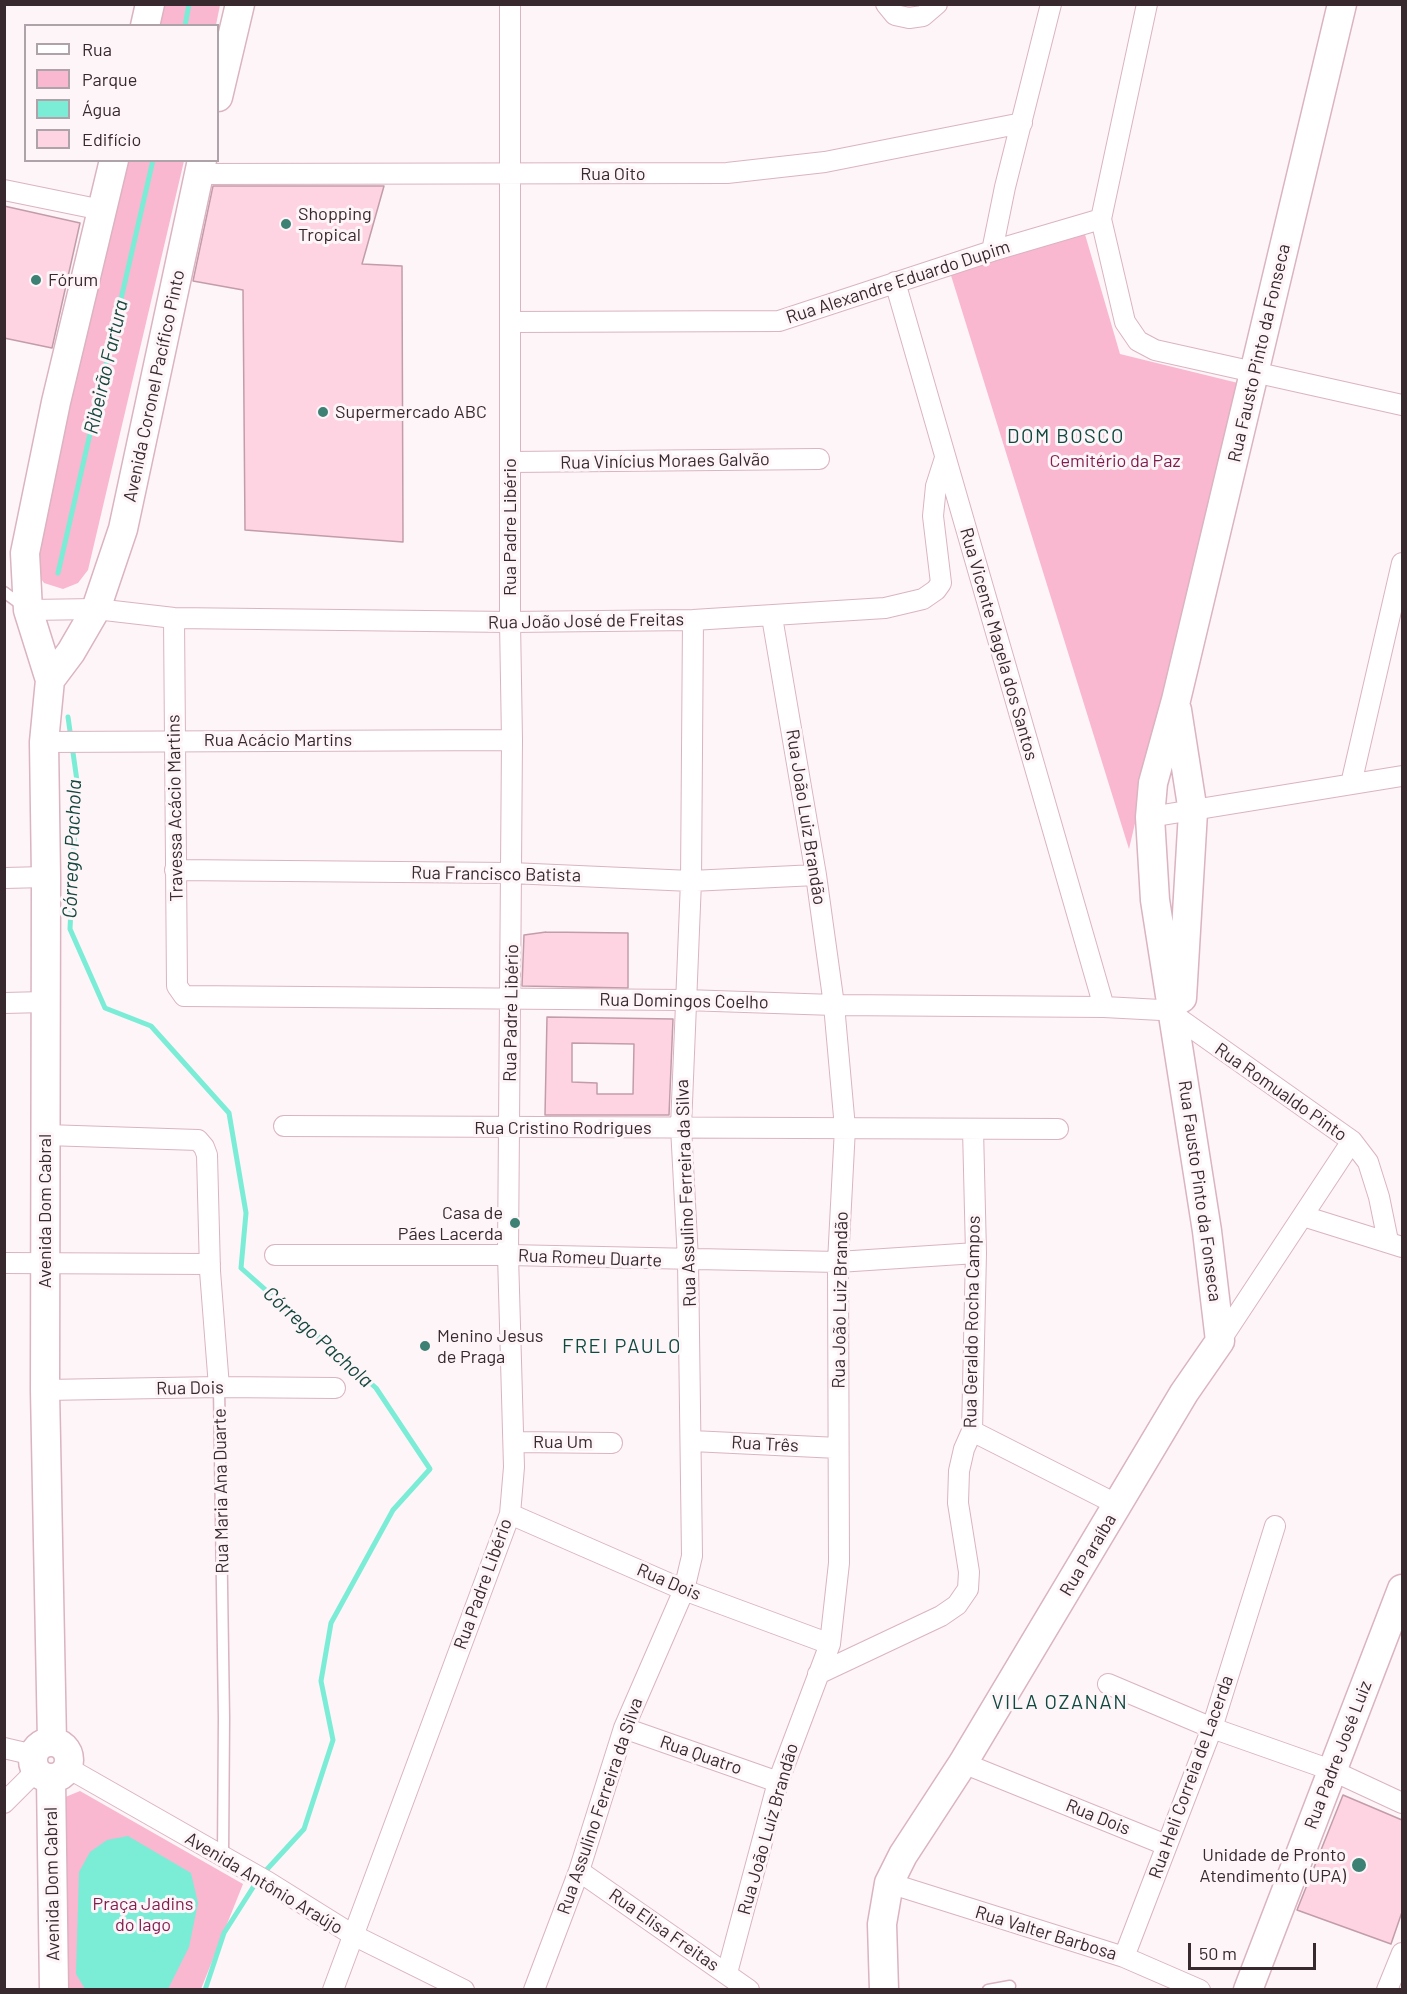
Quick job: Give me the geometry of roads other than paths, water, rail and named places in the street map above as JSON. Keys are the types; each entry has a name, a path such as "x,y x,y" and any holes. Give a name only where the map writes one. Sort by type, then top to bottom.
{"street":[{"path":"145,24 150,4"},
{"path":"219,93 240,4"},
{"name":"Rua Padre Libério","path":"333,1989 510,1514 514,1442 508,1255 508,1129 512,999 510,4"},
{"path":"886,4 895,15 909,18 923,16 937,4"},
{"path":"992,251 1005,187 1051,4"},
{"path":"1147,4 1101,219 1125,322 1138,340 1155,350 1402,405"},
{"name":"Rua Fausto Pinto da Fonseca","path":"1220,1341 1208,1231 1151,856 1150,817 1153,783 1176,700 1342,4"},
{"name":"Rua Oito","path":"200,167 510,174 727,173 825,162 1022,123"},
{"path":"50,680 28,610 25,553 56,402 114,162"},
{"name":"Avenida Coronel Pacífico Pinto","path":"50,680 71,652 96,609 123,529 200,167"},
{"path":"4,190 102,210"},
{"name":"Rua Alexandre Eduardo Dupim","path":"510,322 779,321 992,251 1101,219"},
{"name":"Rua Vicente Magela dos Santos","path":"895,282 1104,1006"},
{"name":"Rua João José de Freitas","path":"28,610 96,609 174,618 510,622 693,620 772,617 885,608 922,599 936,591 941,583 942,573 933,516 934,500 945,458"},
{"name":"Rua Vinícius Moraes Galvão","path":"511,462 819,459"},
{"path":"1351,784 1402,563"},
{"name":"Rua João Luiz Brandão","path":"727,1973 778,1782 830,1644 839,1563 838,1262 845,1128 834,1005 816,875 772,617"},
{"name":"Travessa Acácio Martins","path":"174,618 173,740 177,986 184,996"},
{"name":"Rua Assulino Ferreira da Silva","path":"534,1989 579,1871 624,1728 684,1590 692,1556 688,1260 681,1127 691,882 693,620"},
{"name":"Avenida Dom Cabral","path":"50,680 51,742 46,877 45,1002 45,1390 48,1763 54,1989"},
{"name":"Rua Fausto Pinto da Fonseca","path":"1176,700 1193,812 1187,917 1177,1026"},
{"name":"Rua Acácio Martins","path":"51,742 512,740"},
{"path":"1150,817 1193,812 1402,776"},
{"name":"Rua Francisco Batista","path":"175,870 511,873 691,882 816,875"},
{"path":"4,878 46,877"},
{"path":"1159,919 1187,917"},
{"name":"Rua Domingos Coelho","path":"184,996 685,1000 834,1005 1104,1006 1161,1010 1177,1026"},
{"path":"4,1003 45,1002"},
{"name":"Rua Romualdo Pinto","path":"1177,1026 1352,1141 1368,1162 1395,1244"},
{"name":"Rua Cristino Rodrigues","path":"284,1126 508,1129 681,1127 1058,1130"},
{"name":"Rua Geraldo Rocha Campos","path":"819,1674 941,1616 957,1605 968,1589 969,1572 958,1503 958,1471 972,1431 976,1253 973,1129"},
{"name":"Rua Maria Ana Duarte","path":"46,1135 198,1140 207,1155 210,1264 219,1387"},
{"name":"Rua Paraíba","path":"884,1989 882,1924 889,1883 903,1855 963,1763 1184,1393 1352,1141"},
{"path":"1304,1216 1395,1244"},
{"name":"Rua Romeu Duarte","path":"275,1255 508,1255 838,1262 976,1253"},
{"path":"4,1263 210,1264"},
{"name":"Rua Dois","path":"45,1390 335,1388"},
{"path":"972,1431 1118,1505"},
{"name":"Rua Três","path":"692,1441 838,1448"},
{"name":"Rua Um","path":"514,1442 612,1443"},
{"name":"Rua Dois","path":"510,1514 684,1590 830,1644"},
{"name":"Rua Heli Correia de Lacerda","path":"1124,1958 1212,1728 1275,1526"},
{"name":"Rua Padre José Luiz","path":"1248,1989 1402,1589"},
{"path":"1108,1684 1212,1728 1331,1770 1402,1803"},
{"name":"Rua Quatro","path":"624,1728 778,1782"},
{"name":"Avenida Antônio Araújo","path":"4,1748 48,1763 268,1882 353,1935 464,1989"},
{"path":"4,1803 48,1763"},
{"name":"Rua Dois","path":"963,1763 1166,1845"},
{"name":"Rua Elisa Freitas","path":"579,1871 749,1989"},
{"name":"Rua Valter Barbosa","path":"889,1883 1124,1958 1200,1989"},
{"path":"1388,1989 1402,1953"}],"lane":[{"path":"4,592 28,610"},
{"name":"Rua Maria Ana Duarte","path":"219,1387 224,1718 223,1857"},
{"path":"988,1989 1010,1986"}],"water":[{"name":"Praça Jadins do lago","path":"128,1836 191,1873 198,1903 189,1947 168,1989 85,1989 76,1974 79,1872 90,1852 107,1840"}],"waterway":[{"name":"Ribeirão Fartura","path":"185,24 189,4"},
{"name":"Ribeirão Fartura","path":"58,573 153,162"},
{"name":"Córrego Pachola","path":"68,717 77,781 70,929 105,1008 151,1026 229,1113 246,1213 241,1268 376,1388 430,1469 393,1510 331,1623 321,1681 333,1740 304,1829 259,1878 224,1933 205,1990"}],"place":[{"name":"Shopping Tropical","path":"286,224"},
{"name":"Fórum","path":"36,280"},
{"name":"Supermercado ABC","path":"323,412"},
{"name":"Casa de Pães Lacerda","path":"515,1223"},
{"name":"Menino Jesus de Praga","path":"425,1346"},
{"name":"Unidade de Pronto Atendimento (UPA)","path":"1359,1865"}],"district":[{"name":"DOM BOSCO","path":"1066,436"},
{"name":"FREI PAULO","path":"622,1346"},
{"name":"VILA OZANAN","path":"1060,1702"}],"park label":[{"name":"Cemitério da Paz","path":"1115,461"}]}
